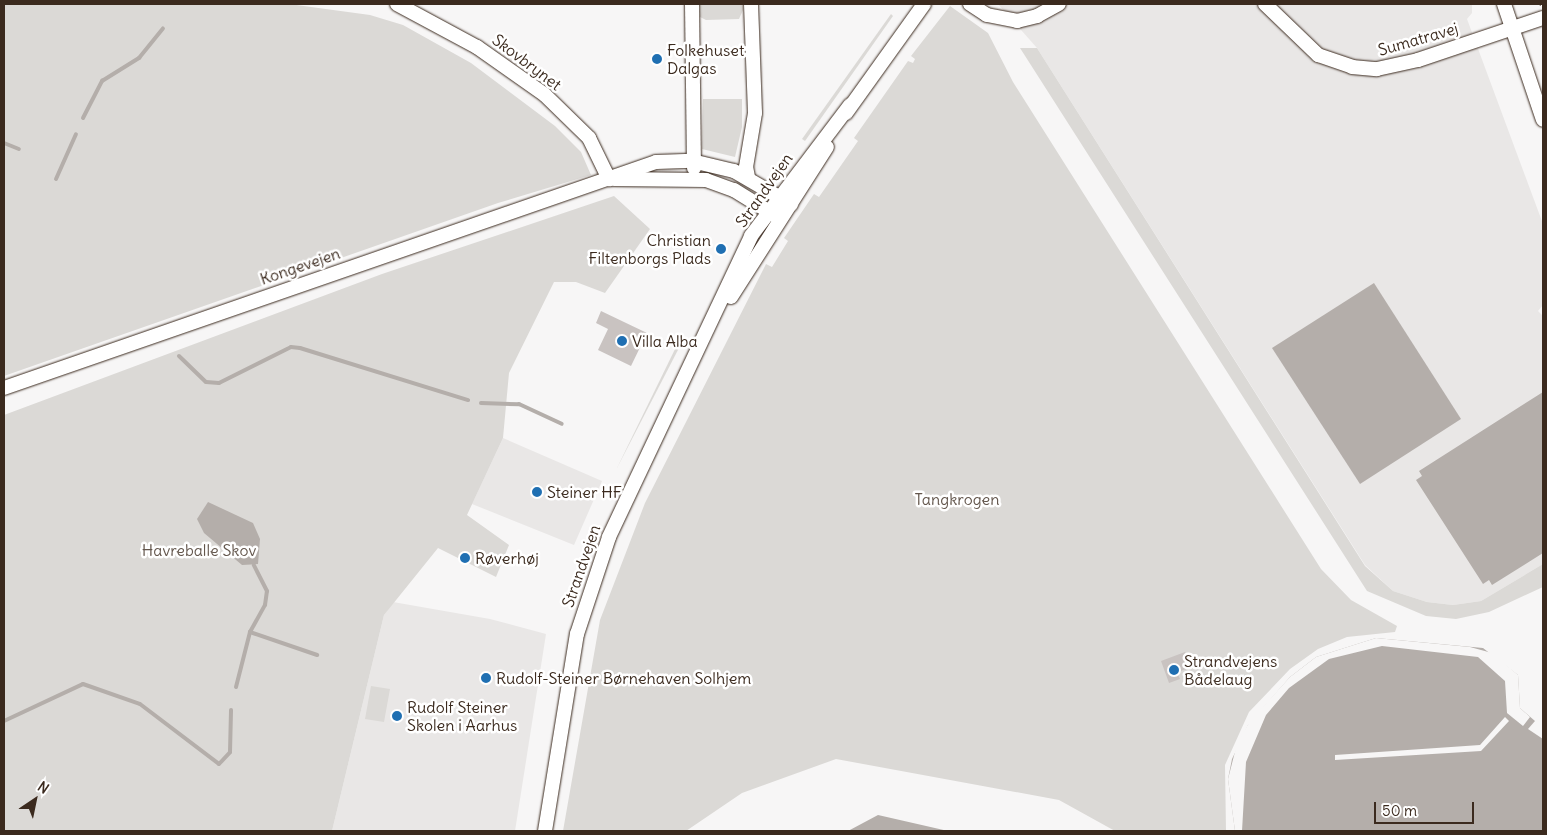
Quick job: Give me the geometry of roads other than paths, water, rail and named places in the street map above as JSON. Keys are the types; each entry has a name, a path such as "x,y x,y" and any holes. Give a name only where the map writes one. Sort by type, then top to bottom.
{"street":[{"name":"Skovbrynet","path":"400,4 477,46 545,96 589,138 609,179"},
{"path":"692,4 692,161 706,180"},
{"path":"748,177 746,167 755,113 751,4"},
{"name":"Strandvejen","path":"545,831 574,646 592,582 621,508 709,330 751,236 924,4"},
{"path":"970,4 987,15 1017,21 1037,16 1059,4"},
{"name":"Sumatravej","path":"1265,4 1304,45 1330,62 1352,67 1377,69 1418,60 1543,18"},
{"path":"1504,4 1543,120"},
{"name":"Strandvejen","path":"709,330 782,220 850,105"},
{"path":"609,179 656,162 692,161 748,177 792,204"},
{"path":"609,179 706,180 734,190 782,220"},
{"name":"Kongevejen","path":"4,388 609,179"}],"waterway":[{"path":"83,118 102,81 139,58 163,28"},
{"path":"56,179 76,134"},
{"path":"4,143 19,149"},
{"path":"179,356 206,382 219,383 291,347 300,348 468,400"},
{"path":"481,403 519,404 562,424"},
{"path":"250,632 265,605 267,591 254,565"},
{"path":"236,687 250,632 317,655"},
{"path":"4,721 83,684 140,704 219,764 230,752 231,710"}],"place":[{"name":"Folkehuset Dalgas","path":"657,59"},
{"name":"Christian Filtenborgs Plads","path":"721,249"},
{"name":"Villa Alba","path":"622,341"},
{"name":"Steiner HF","path":"537,492"},
{"name":"Røverhøj","path":"465,558"},
{"name":"Strandvejens Bådelaug","path":"1174,670"},
{"name":"Rudolf-Steiner Børnehaven Solhjem","path":"486,678"},
{"name":"Rudolf Steiner Skolen i Aarhus","path":"397,716"}],"park label":[{"name":"Tangkrogen","path":"957,499"},
{"name":"Havreballe Skov","path":"199,550"}]}
